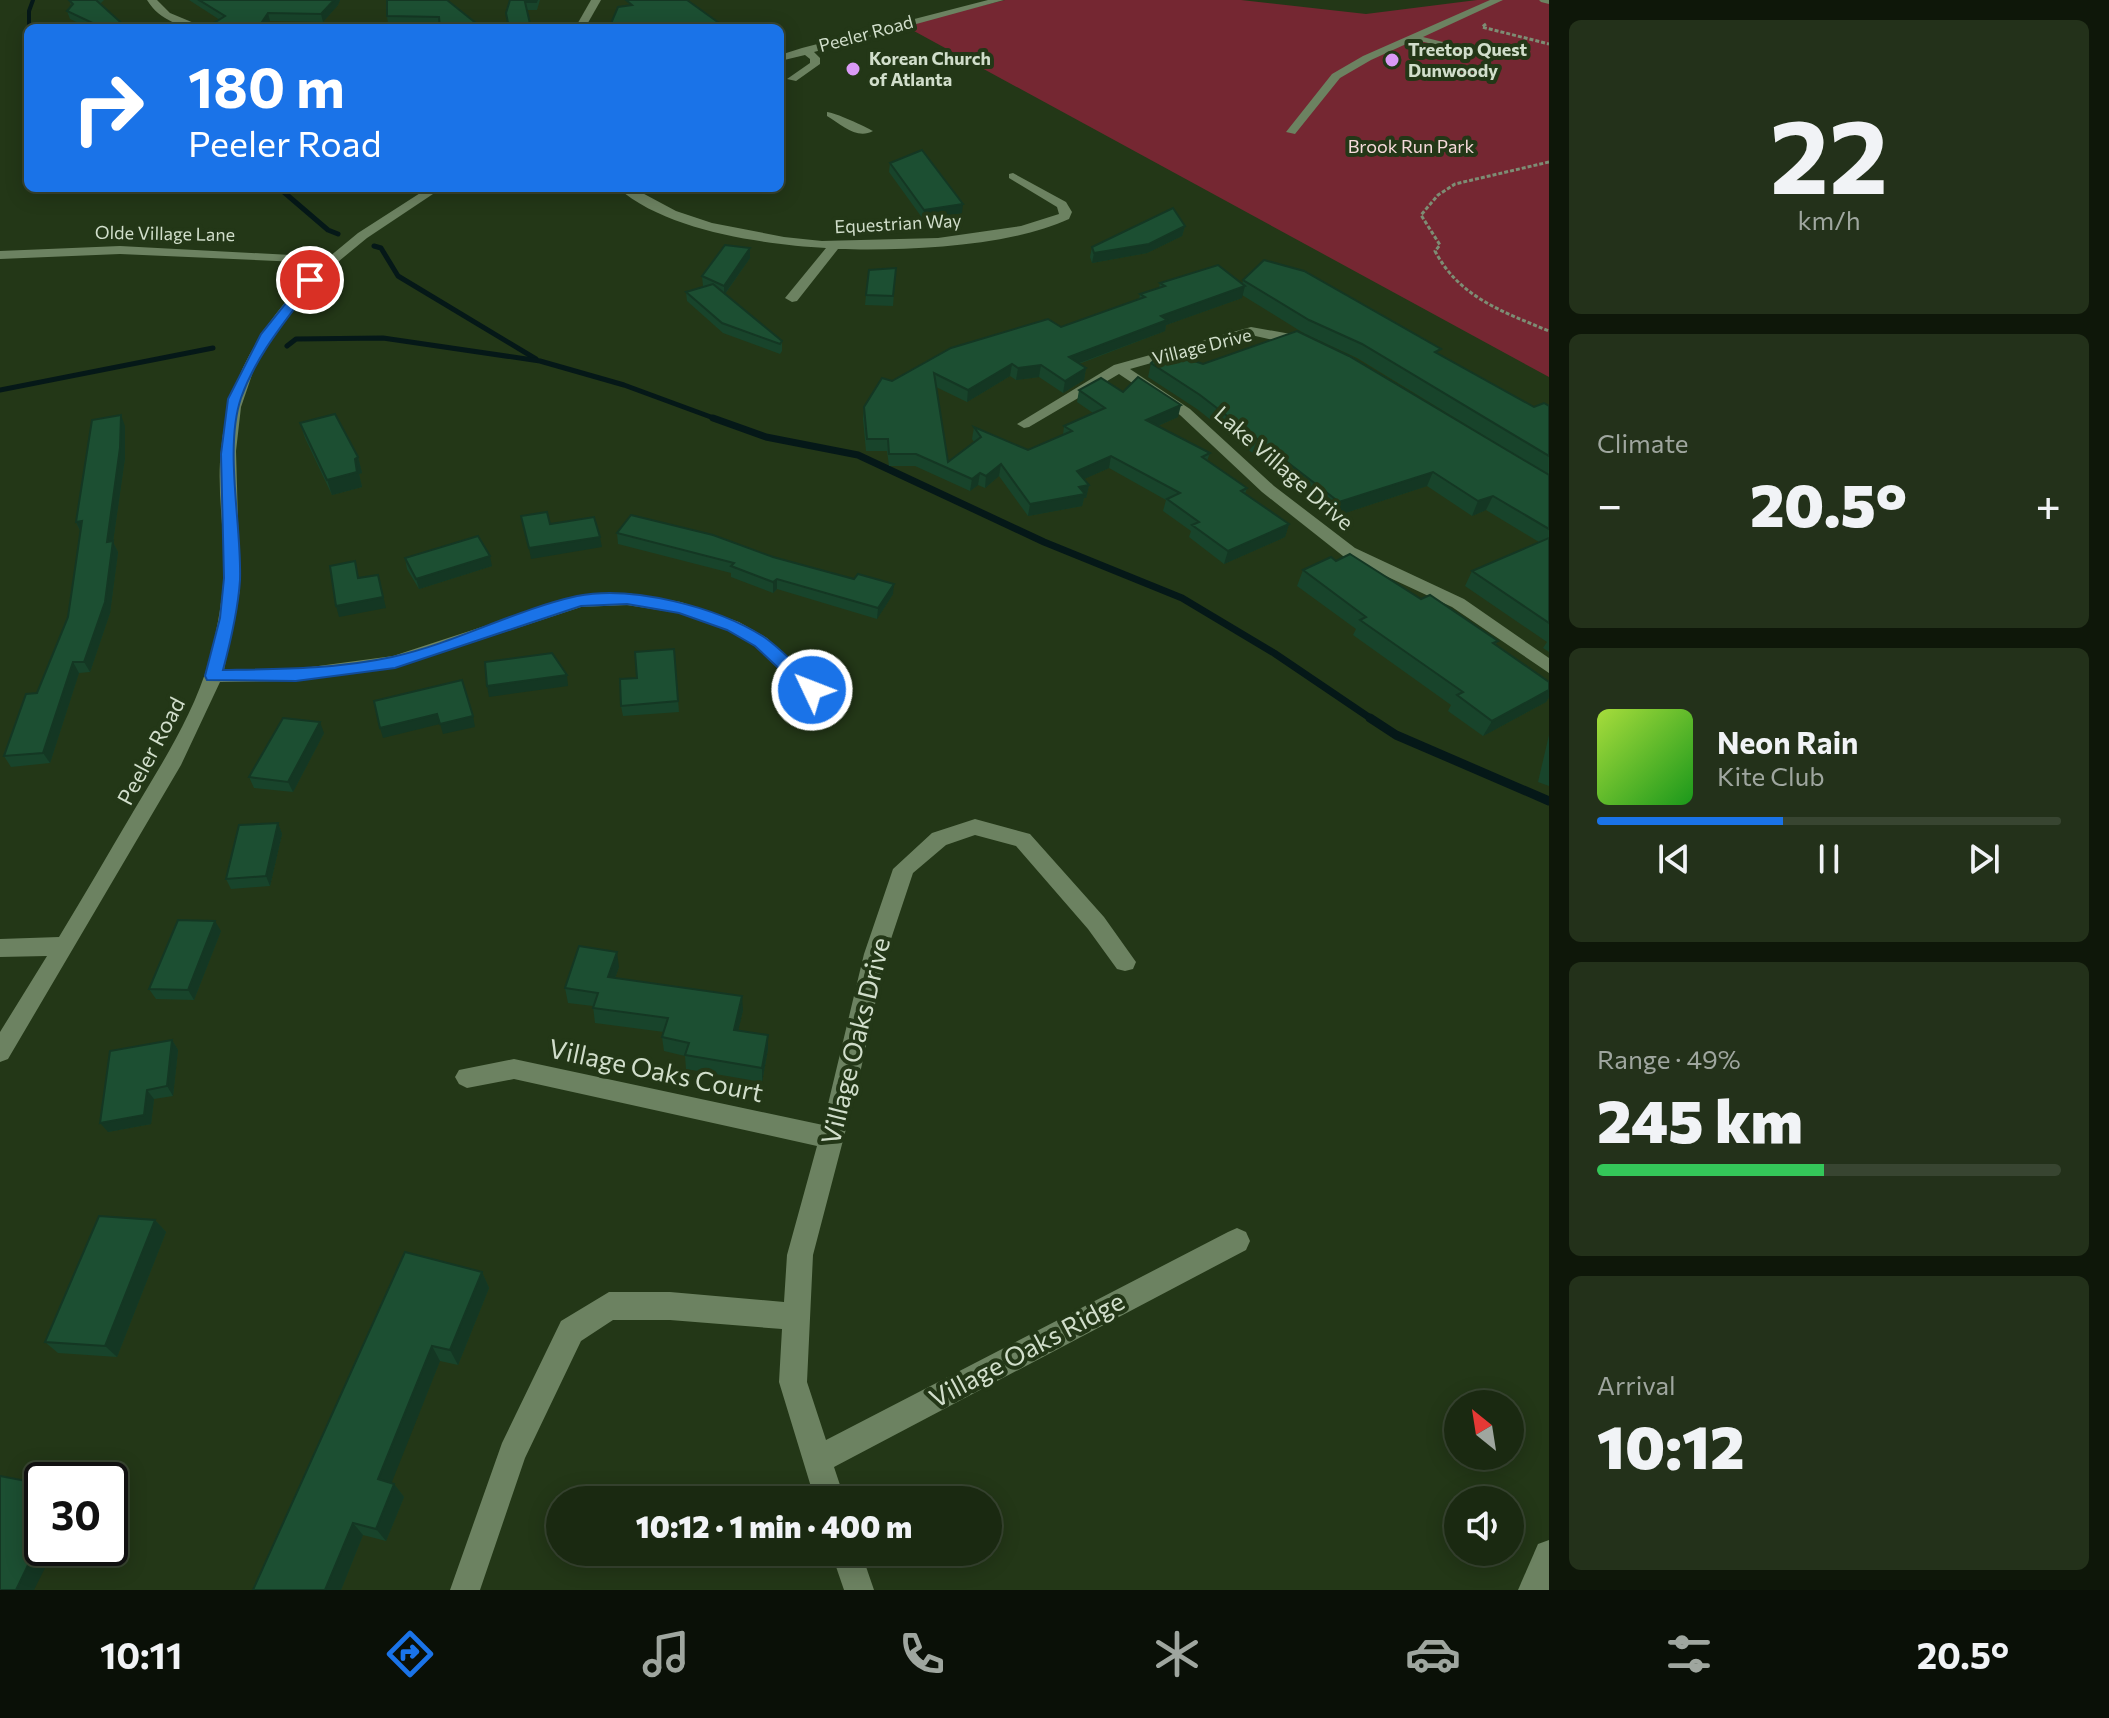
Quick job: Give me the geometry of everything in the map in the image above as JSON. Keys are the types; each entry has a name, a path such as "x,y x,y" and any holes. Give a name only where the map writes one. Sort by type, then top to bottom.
{"street":[{"path":"152,0 154,6 169,16 190,24"},
{"path":"582,24 596,0"},
{"name":"Peeler Road","path":"784,57 999,0"},
{"path":"1291,132 1336,76 1367,58 1498,0"},
{"path":"1414,37 1452,47"},
{"path":"792,79 815,64 815,58 805,50"},
{"path":"831,114 859,131 868,131"},
{"path":"843,122 861,118"},
{"name":"Equestrian Way","path":"635,192 669,213 698,222 833,247 930,244 1013,231 1065,216 1062,205 1013,176"},
{"name":"Peeler Road","path":"0,1052 66,946 174,759 213,676 228,618 232,578 228,454 234,399 267,334 292,299 328,261 378,223 429,192"},
{"path":"792,298 833,247"},
{"name":"Olde Village Lane","path":"0,255 98,249 187,250 321,258 328,261"},
{"name":"Village Drive","path":"1024,424 1119,368 1251,331 1297,339 1323,351"},
{"name":"Lake Village Drive","path":"1119,368 1185,412 1268,489 1349,552 1458,603 1549,667"},
{"path":"213,676 296,675 395,662 580,601 627,599 681,608 733,626 761,642 812,690"},
{"name":"Village Oaks Drive","path":"825,1486 793,1382 800,1255 875,954 904,869 939,839 975,827 1023,840 1096,923 1125,962"},
{"path":"0,948 66,946"},
{"name":"Village Oaks Court","path":"467,1077 514,1069 831,1138"},
{"name":"Village Oaks Ridge","path":"817,1460 1237,1241"},
{"path":"465,1590 512,1453 571,1331 609,1306 670,1306 796,1317"},
{"path":"1533,1590 1549,1555"},
{"path":"851,1566 859,1590"}],"path":[{"path":"1490,20 1482,27 1549,44"},
{"path":"1549,162 1455,184 1438,195 1421,215 1440,245 1435,251 1443,271 1464,291 1494,308 1549,331"}],"green space":[{"name":"Brook Run Park","path":"1005,0 1241,0 1366,14 1477,0 1549,0 1549,377 903,25"}],"building":[{"path":"69,0 96,0 123,24 95,24 67,11 73,4"},
{"path":"199,0 334,0 321,14 268,13 261,24 212,24 225,16"},
{"path":"387,0 447,0 477,24 440,24 439,17 387,16"},
{"path":"510,0 537,0 525,2 530,24 508,24 506,13"},
{"path":"626,0 687,0 720,24 611,24 618,7 632,5"},
{"path":"922,150 963,204 924,210 890,163"},
{"path":"1173,208 1185,226 1149,244 1094,253 1092,247"},
{"path":"725,245 750,248 724,286 702,276"},
{"path":"1264,260 1304,271 1441,349 1435,352 1534,407 1544,403 1549,406 1549,456 1362,344 1309,320 1243,280"},
{"path":"1218,265 1245,286 1161,316 1167,320 1069,357 1086,368 1065,381 1041,365 1018,368 1012,364 968,390 934,373 948,462 981,437 974,427 1028,450 1072,431 1064,426 1105,408 1079,390 1101,378 1123,392 1138,377 1181,405 1146,420 1210,453 1202,457 1247,488 1241,491 1289,524 1228,551 1192,525 1199,522 1167,499 1180,493 1111,456 1077,471 1089,485 1079,487 1085,494 1030,504 1001,464 986,476 980,473 972,479 916,454 889,454 888,439 867,439 864,407 882,378 892,381 951,348 1048,319 1061,327 1145,297 1140,294 1165,286 1160,283"},
{"path":"896,268 893,296 866,295 869,270"},
{"path":"713,284 782,341 780,344 722,323 686,292"},
{"path":"1297,331 1349,356 1549,475 1549,529 1493,496 1478,501 1433,472 1339,502 1200,395 1151,363 1164,351 1203,364"},
{"path":"335,414 358,457 355,459 357,472 327,480 300,423"},
{"path":"121,415 120,448 107,542 113,541 105,602 84,662 73,662 43,753 4,756 26,694 37,693 68,617 82,521 76,522 92,420"},
{"path":"547,512 550,524 594,517 600,537 529,548 521,516"},
{"path":"631,515 713,535 773,557 854,579 858,574 894,584 878,608 777,579 773,582 731,566 734,563 617,533"},
{"path":"478,536 490,556 416,579 405,558"},
{"path":"1549,538 1549,623 1472,571"},
{"path":"1350,554 1421,599 1430,595 1498,641 1493,643 1549,682 1549,690 1492,721 1457,695 1463,692 1360,620 1366,617 1303,570 1331,557 1336,561"},
{"path":"355,561 358,578 378,575 383,597 336,606 330,566"},
{"path":"674,649 678,701 621,706 620,679 637,678 635,652"},
{"path":"552,653 567,675 487,686 485,662"},
{"path":"462,680 473,716 440,724 437,714 380,728 374,701"},
{"path":"283,718 320,722 288,782 249,777"},
{"path":"278,823 266,876 226,879 239,825"},
{"path":"178,920 215,921 188,990 149,989"},
{"path":"579,946 617,952 608,977 742,996 734,1030 768,1035 762,1068 685,1055 689,1043 662,1037 668,1018 593,1008 598,993 565,988"},
{"path":"172,1040 167,1086 147,1090 144,1115 100,1123 110,1051"},
{"path":"99,1216 155,1220 105,1346 45,1342"},
{"path":"405,1252 482,1272 450,1350 432,1346 378,1479 394,1484 376,1529 353,1523 325,1590 253,1590"},
{"path":"0,1476 24,1481 24,1566 28,1566 16,1590 0,1590"}],"waterway":[{"path":"29,24 33,0"},
{"path":"284,192 328,230 338,234"},
{"path":"374,246 381,248 398,276 536,359"},
{"path":"287,346 296,339 383,338 540,361 624,385 719,420"},
{"path":"0,390 213,348"},
{"path":"713,418 766,437 858,455 1044,542 1182,598 1274,653 1371,719"},
{"path":"1371,719 1396,735 1549,801"}],"place":[{"name":"Treetop Quest Dunwoody","path":"1392,60"},
{"name":"Korean Church of Atlanta","path":"853,69"}],"route":[{"path":"310,280 267,334 234,399 228,454 232,578 228,618 213,676 296,675 395,662 493,627 580,601 627,599 681,608 733,626 761,642 812,690"}]}
